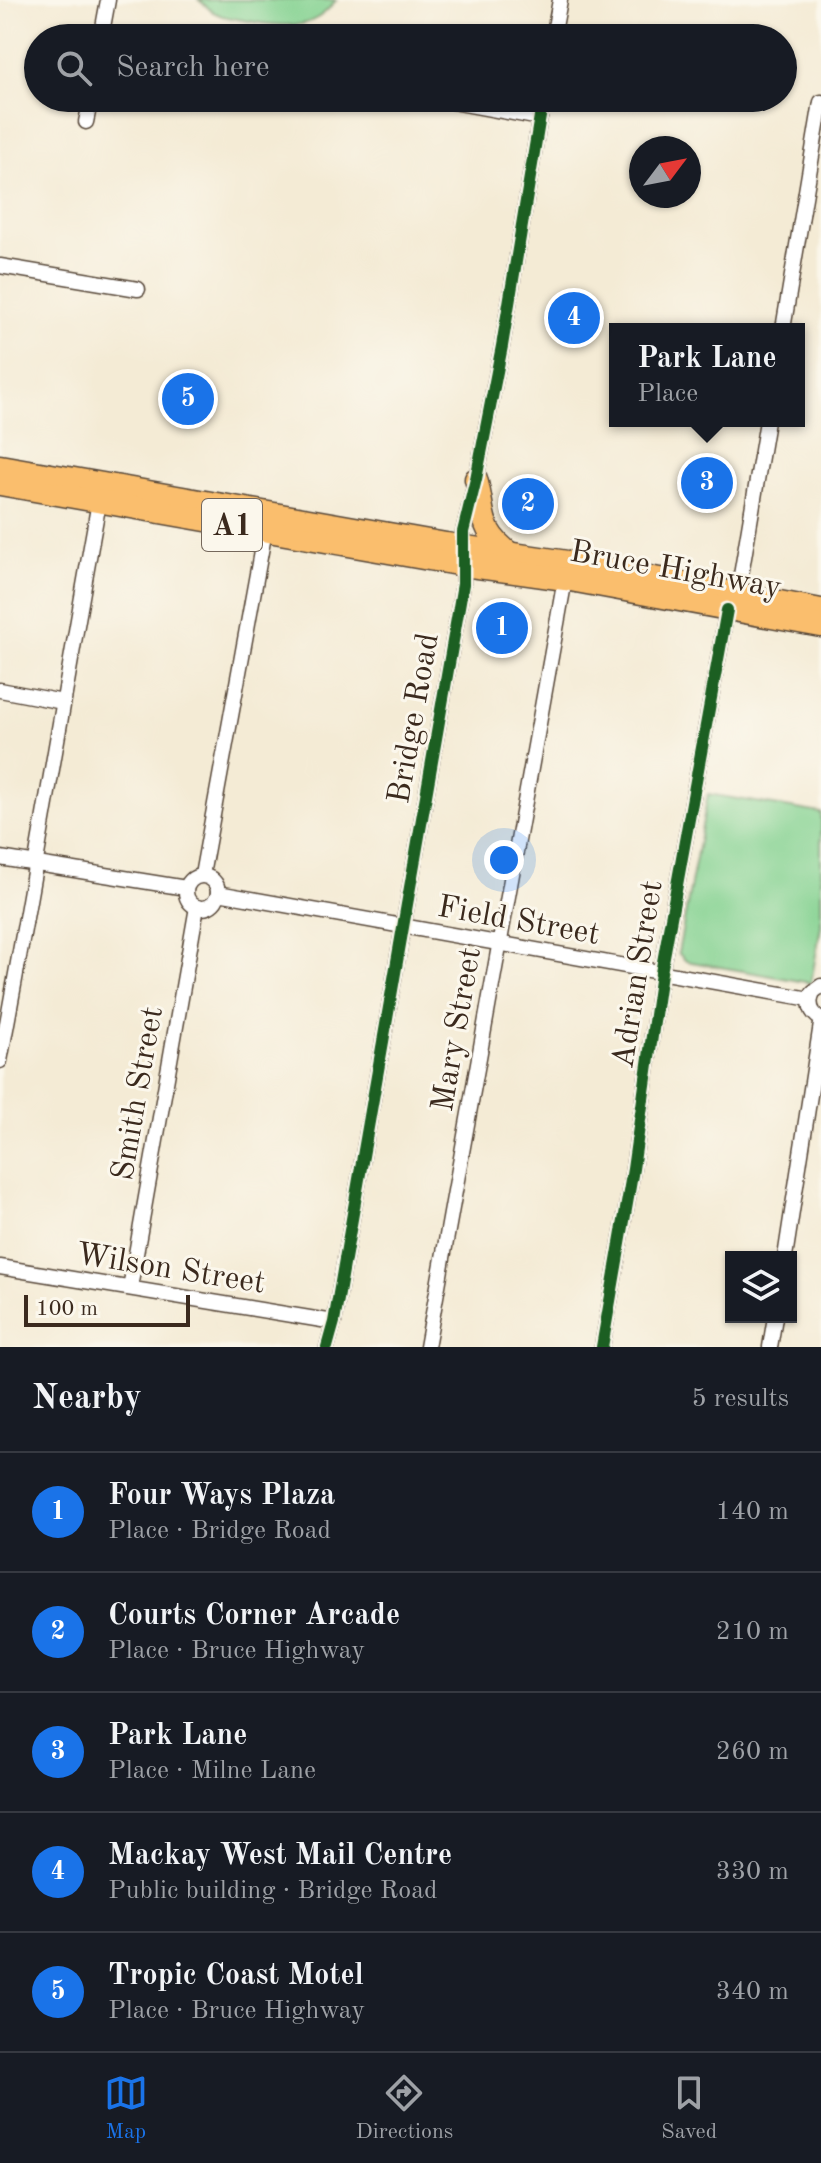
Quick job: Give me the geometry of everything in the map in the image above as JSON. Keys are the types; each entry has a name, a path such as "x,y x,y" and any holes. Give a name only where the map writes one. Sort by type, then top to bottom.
{"highway":[{"name":"Bruce Highway","path":"0,466 463,556 565,579 733,602 821,610"},
{"path":"476,479 484,524 500,546 512,555"},
{"name":"Bruce Highway","path":"0,484 265,530 463,556 512,555 581,564 821,626"}],"street":[{"path":"104,24 108,0"},
{"path":"556,24 560,0"},
{"path":"784,323 821,102"},
{"path":"86,122 88,112"},
{"path":"507,112 540,118"},
{"name":"Bridge Road","path":"327,1347 334,1322 463,584 463,532 502,346 541,112"},
{"path":"0,266 138,289"},
{"name":"Adrian Street","path":"602,1347 633,1169 661,973 766,427"},
{"path":"0,1061 3,1026 37,864 99,502"},
{"path":"202,875 265,530"},
{"name":"Mary Street","path":"427,1347 565,579"},
{"path":"0,690 63,702"},
{"path":"0,858 186,888"},
{"path":"202,875 215,882 218,893 210,906 197,907 188,900 186,888 192,878 202,875"},
{"name":"Field Street","path":"218,893 810,999"},
{"name":"Smith Street","path":"130,1288 197,907"},
{"path":"786,1251 821,1022 812,1011 810,999 821,986"},
{"name":"Wilson Street","path":"0,1267 334,1322"},
{"path":"770,1347 774,1323"}],"green space":[{"path":"199,0 336,0 320,16 302,24 261,23 213,12"},
{"path":"708,794 821,813 821,926 811,983 686,961 678,953"}],"cycle path":[{"path":"327,1347 334,1322 463,584 463,532 502,346 541,112"},
{"path":"602,1347 633,1169 661,973 727,610"}],"place":[{"name":"Mackay West Mail Centre","path":"574,318"},
{"name":"Tropic Coast Motel","path":"188,399"},
{"name":"Park Lane","path":"707,483"},
{"name":"Courts Corner Arcade","path":"528,504"},
{"name":"Four Ways Plaza","path":"502,628"}]}
